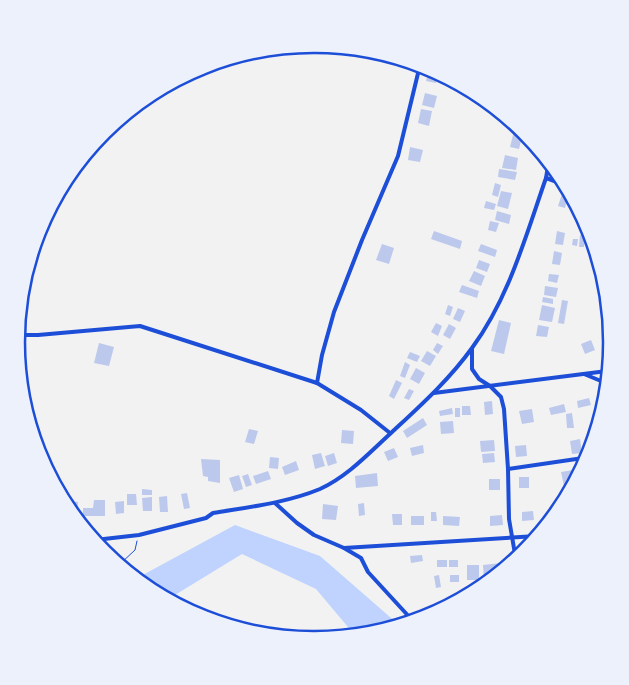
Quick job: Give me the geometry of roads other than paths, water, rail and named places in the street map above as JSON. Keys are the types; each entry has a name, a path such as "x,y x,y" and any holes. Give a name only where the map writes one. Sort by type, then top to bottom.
{"street":[{"path":"316,383 334,312 398,156 418,72"},
{"path":"103,539 139,535 206,518 213,513 275,503 320,488 340,478 363,460 434,393 472,349 501,298 512,273 547,171"},
{"path":"546,178 554,181"},
{"path":"25,334 38,335 140,326 316,383 361,410 390,433"},
{"path":"472,349 472,369 479,379 490,386 501,397 504,409 508,469 508,519 514,552"},
{"path":"434,393 602,371"},
{"path":"584,373 602,381"},
{"path":"508,469 580,459"},
{"path":"275,503 314,534 362,558 368,572 410,616"},
{"path":"344,548 529,537"}],"water":[{"path":"235,525 320,556 394,621 351,630 316,589 242,554 174,595 143,575"}]}
